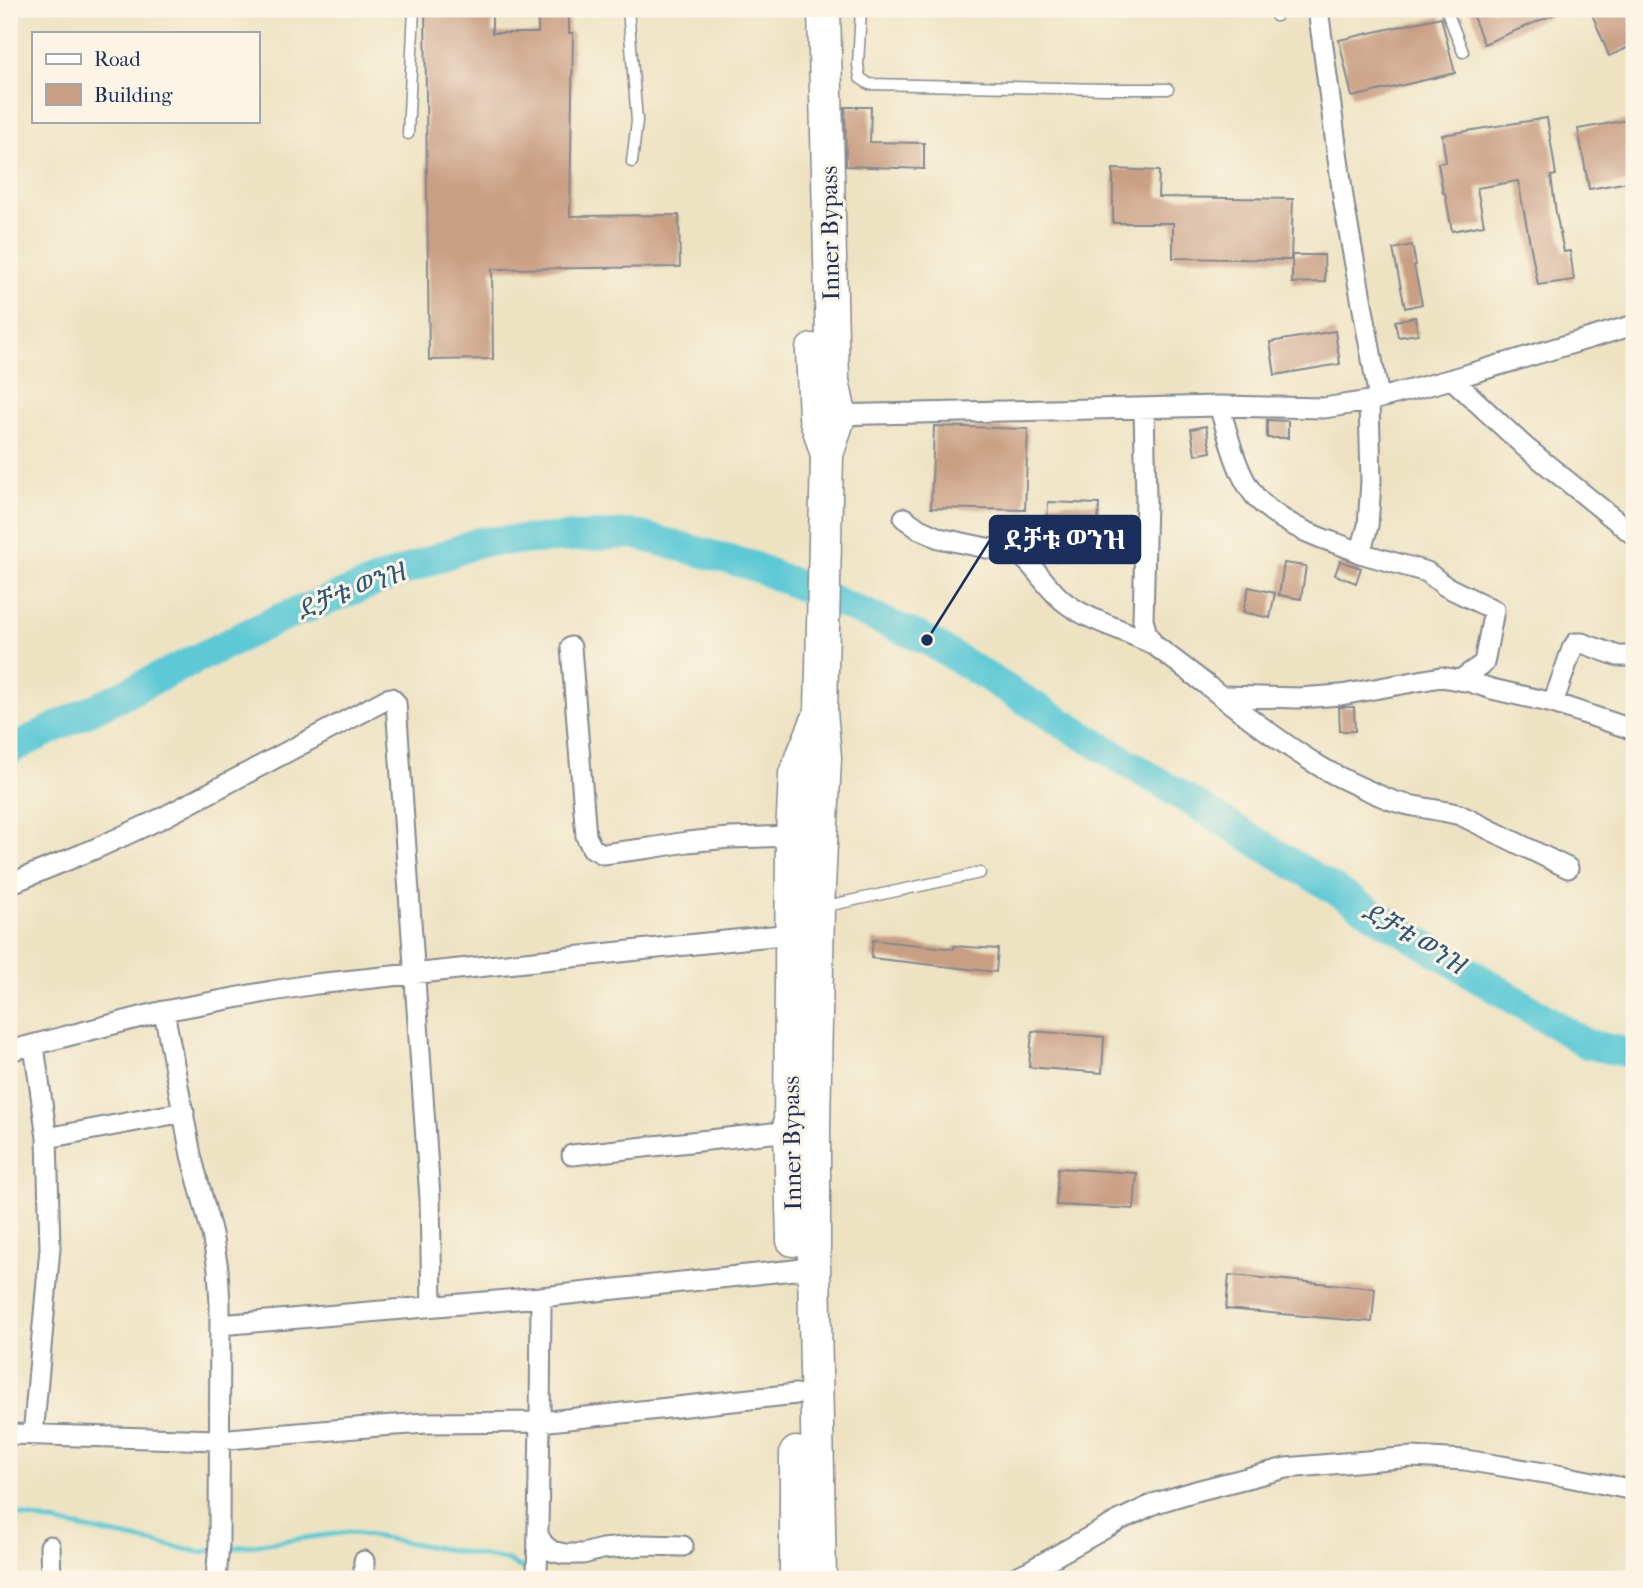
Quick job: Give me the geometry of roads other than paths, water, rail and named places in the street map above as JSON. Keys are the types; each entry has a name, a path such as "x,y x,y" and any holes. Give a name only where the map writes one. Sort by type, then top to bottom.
{"main road":[{"name":"Inner Bypass","path":"805,9 812,384 827,416"},
{"name":"Inner Bypass","path":"802,1129 818,908 825,758 821,711 827,416 833,381 824,9"},
{"name":"Inner Bypass","path":"820,1579 804,1268 802,1129 791,933 795,774 821,711"},
{"name":"Inner Bypass","path":"796,1579 796,1394 804,1268"}],"street":[{"path":"1318,9 1374,399 1368,526 1360,553"},
{"path":"827,416 1219,406 1324,408 1374,399 1452,379 1634,325"},
{"path":"1452,379 1525,447 1634,535"},
{"path":"1219,406 1241,473 1260,503 1298,528 1360,553 1427,572 1446,586 1494,610 1484,663 1460,680"},
{"path":"1144,408 1146,499 1143,620 1154,645"},
{"path":"904,518 919,529 939,538 1020,555 1065,603 1154,645 1278,739 1327,771 1402,804 1460,814 1568,868"},
{"path":"1116,627 1143,609"},
{"path":"1553,703 1576,643 1618,656 1634,656"},
{"path":"571,647 586,836 592,848 603,854 687,842 792,836"},
{"path":"1224,696 1299,698 1341,695 1441,677 1553,703 1634,730"},
{"path":"9,884 162,818 391,698 396,703 430,1198 432,1306"},
{"path":"9,1051 164,1011 272,990 791,933"},
{"path":"164,1011 191,1155 212,1234 218,1269 218,1562"},
{"path":"33,1436 50,1248 47,1138 34,1046"},
{"path":"47,1138 184,1112"},
{"path":"572,1155 802,1129"},
{"path":"220,1325 541,1297 804,1268"},
{"path":"537,1579 541,1297"},
{"path":"9,1434 218,1440 427,1423 540,1422 796,1394"},
{"path":"1011,1579 1156,1503 1286,1468 1412,1457 1465,1460 1634,1490"},
{"path":"538,1535 552,1551 564,1554 645,1545 682,1546"},
{"path":"50,1546 51,1579"}],"lane":[{"path":"408,134 414,9"},
{"path":"628,9 637,121 632,162"},
{"path":"861,9 858,65 860,78 869,84 1168,89"},
{"path":"1446,9 1463,52"},
{"path":"818,908 980,873"}],"waterway":[{"name":"ደቻቱ ወንዝ","path":"9,750 278,619 479,542 633,534 753,566 927,640 1587,1044 1634,1054"},
{"path":"9,1513 200,1552 349,1532 506,1560 528,1571"}],"place":[{"name":"ደቻቱ ወንዝ","path":"927,640"}]}
